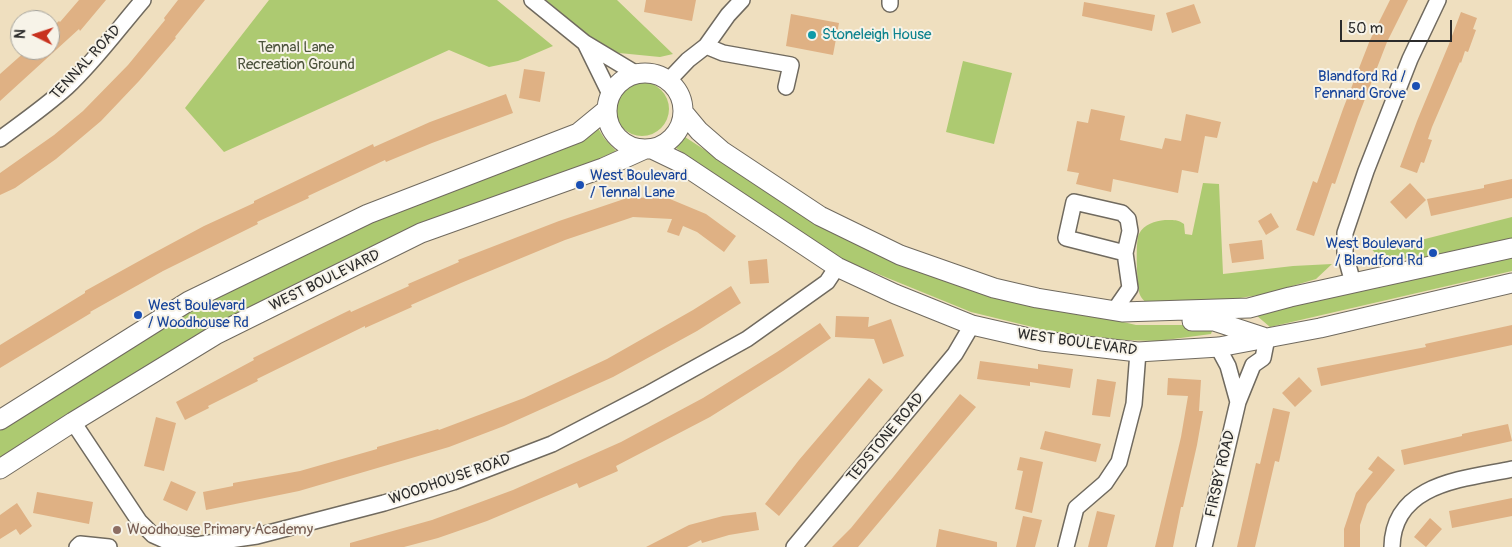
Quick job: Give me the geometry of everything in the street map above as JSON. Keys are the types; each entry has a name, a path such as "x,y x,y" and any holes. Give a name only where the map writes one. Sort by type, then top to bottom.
{"main road":[{"path":"0,420 189,301 368,214 578,134 608,102 620,81 635,73 653,72 669,80 681,95 684,113 679,129 668,142 649,149 626,144 611,130 608,102"},
{"path":"684,113 699,131 722,152 803,205 820,216 900,254 994,288 1037,298 1156,319 1214,322 1268,338"},
{"name":"WEST BOULEVARD","path":"0,469 217,334 421,233 603,168 649,149 680,162 837,267 896,294 972,325 1042,341 1138,352 1220,347 1320,328 1512,283"},
{"path":"1118,311 1249,308 1512,248"},
{"path":"1220,347 1232,328 1249,308"}],"street":[{"name":"TENNAL ROAD","path":"0,139 40,110 68,86 96,57 142,0"},
{"path":"532,0 585,43 635,73"},
{"path":"669,80 688,60 706,46 728,15 742,0"},
{"path":"1353,283 1344,254 1345,234 1366,171 1403,76 1438,0"},
{"path":"585,43 608,102"},
{"path":"706,46 723,53 791,65 786,87"},
{"path":"1118,311 1130,288 1125,253 1130,231 1128,219 1122,213 1074,202 1066,238 1125,253"},
{"name":"WOODHOUSE ROAD","path":"73,422 139,521 153,535 154,542 196,544 257,536 384,503 453,482 552,444 747,339 827,282 837,267"},
{"name":"TEDSTONE ROAD","path":"794,547 956,354 972,325"},
{"name":"FIRSBY ROAD","path":"1204,547 1238,402 1253,365 1263,358 1268,338"},
{"name":"FIRSBY ROAD","path":"1220,347 1220,353 1228,366 1238,402"},
{"path":"1066,547 1076,508 1105,483 1119,462 1134,404 1138,352"},
{"path":"1228,366 1253,365"},
{"path":"1392,547 1392,536 1402,512 1420,495 1436,486 1512,468"},
{"path":"76,547 80,544 110,547"}],"green space":[{"name":"Tennal Lane Recreation Ground","path":"269,0 497,0 553,46 518,61 489,67 449,50 224,152 185,108"},
{"path":"546,0 617,0 673,54 660,57 619,53 597,43"},
{"path":"963,61 1012,73 994,144 946,132"},
{"path":"642,82 652,84 661,90 667,99 669,109 667,119 661,128 652,134 642,136 632,134 623,128 617,119 615,109 617,99 623,90 632,84"},
{"path":"598,128 616,151 578,168 398,237 0,463 0,430 219,294 374,219"},
{"path":"685,137 792,207 1072,310 1136,325 1209,325 1213,328 1211,334 1158,341 1122,340 1057,333 971,312 846,261 763,208 676,148"},
{"path":"1203,183 1219,184 1223,274 1293,266 1332,264 1316,279 1265,294 1215,302 1145,302 1140,295 1138,283 1137,254 1139,234 1150,224 1161,220 1173,220 1184,224 1185,234 1192,235"},
{"path":"1512,217 1512,238 1420,258 1381,260 1369,246 1413,242"},
{"path":"1512,255 1512,271 1270,327 1256,315"}],"building":[{"path":"79,0 106,0 80,31 79,29 60,46 60,22"},
{"path":"178,0 205,0 176,38 101,121 56,159 15,188 0,195 0,173 54,135 83,111 128,65 165,20 164,18"},
{"path":"646,0 696,0 692,21 644,12"},
{"path":"1390,0 1408,0 1387,42 1335,184 1332,183 1314,236 1296,230 1313,181 1317,183 1370,40"},
{"path":"1084,2 1155,15 1152,31 1082,16"},
{"path":"1194,4 1201,23 1172,33 1166,13"},
{"path":"1461,12 1477,18 1473,29 1476,30 1468,52 1465,51 1432,127 1428,139 1432,140 1424,163 1421,162 1417,173 1400,167"},
{"name":"Stoneleigh House","path":"791,14 839,23 833,55 786,46"},
{"path":"16,60 45,60 0,101 0,74"},
{"path":"524,69 545,72 540,102 519,98"},
{"path":"506,94 513,113 386,162 385,160 308,196 309,198 257,222 258,224 163,271 90,312 0,368 0,345 85,293 85,291 150,255 204,226 254,203 254,201 373,144 374,147 430,122"},
{"path":"1091,109 1125,116 1120,140 1162,149 1165,138 1181,141 1186,114 1221,122 1217,138 1205,136 1198,173 1182,170 1178,193 1113,179 1111,192 1076,184 1079,173 1067,171 1077,121 1088,123"},
{"path":"1512,179 1512,198 1431,216 1427,199 1484,188 1484,185"},
{"path":"1410,183 1426,200 1406,219 1390,202"},
{"path":"630,197 670,199 706,214 736,236 724,252 697,232 683,226 679,236 667,232 672,219 633,217 565,240 411,305 412,307 365,328 365,326 257,379 258,381 208,406 209,408 185,420 176,402 254,360 253,358 350,310 351,312 409,286 408,284 459,262 458,260 559,221"},
{"path":"1271,213 1279,227 1266,235 1258,221"},
{"path":"1262,240 1264,259 1232,263 1229,244"},
{"path":"767,259 769,283 750,284 748,261"},
{"path":"731,286 741,303 697,331 613,377 504,426 449,447 299,491 206,510 203,492 233,486 233,483 300,471 377,449 377,447 439,430 524,398 607,359"},
{"path":"836,316 869,317 868,327 891,319 904,356 883,364 874,339 835,337"},
{"path":"820,323 831,338 710,417 616,466 618,471 579,488 577,483 487,521 438,538 404,547 350,547 350,543 432,520 513,490 621,442 703,398"},
{"path":"1512,325 1512,345 1321,386 1317,368 1426,347 1425,344"},
{"path":"980,361 1038,369 1038,364 1073,369 1070,388 1030,382 1030,386 977,379"},
{"path":"1299,377 1312,391 1295,407 1282,393"},
{"path":"869,378 883,390 779,516 765,504 799,460"},
{"path":"1168,378 1201,380 1199,411 1203,411 1173,547 1155,547 1181,437 1188,396 1167,395"},
{"path":"1097,379 1116,382 1110,417 1092,415"},
{"path":"960,394 976,407 858,547 832,547 851,528"},
{"path":"1273,408 1290,412 1279,462 1275,461 1255,547 1237,547 1256,463 1260,464"},
{"path":"156,417 176,423 164,471 144,466"},
{"path":"1508,424 1512,441 1404,465 1401,450"},
{"path":"1045,431 1101,444 1096,462 1040,449"},
{"path":"1378,456 1395,470 1367,504 1360,525 1360,547 1344,547 1344,529 1356,493 1373,472 1368,469"},
{"path":"1020,457 1043,462 1032,513 1015,509 1023,471 1017,470"},
{"path":"171,481 196,492 187,511 163,500"},
{"path":"37,492 93,502 89,524 33,513"},
{"path":"1512,498 1512,516 1452,528 1449,511"},
{"path":"17,503 32,526 20,535 16,529 0,539 0,515"},
{"path":"1097,511 1115,515 1107,547 1088,547"},
{"path":"756,512 759,530 729,535 702,543 701,540 687,547 646,547 689,525 723,516"},
{"path":"1023,516 1042,520 1035,547 1016,547"},
{"path":"1430,518 1442,529 1426,547 1414,537"},
{"path":"939,529 997,542 997,547 936,547"}],"place":[{"name":"Stoneleigh House","path":"812,35"},
{"name":"Blandford Rd / Pennard Grove","path":"1416,86"},
{"name":"West Boulevard / Tennal Lane","path":"580,185"},
{"name":"West Boulevard / Blandford Rd","path":"1433,253"},
{"name":"West Boulevard / Woodhouse Rd","path":"138,315"},
{"name":"Woodhouse Primary Academy","path":"117,530"}]}
